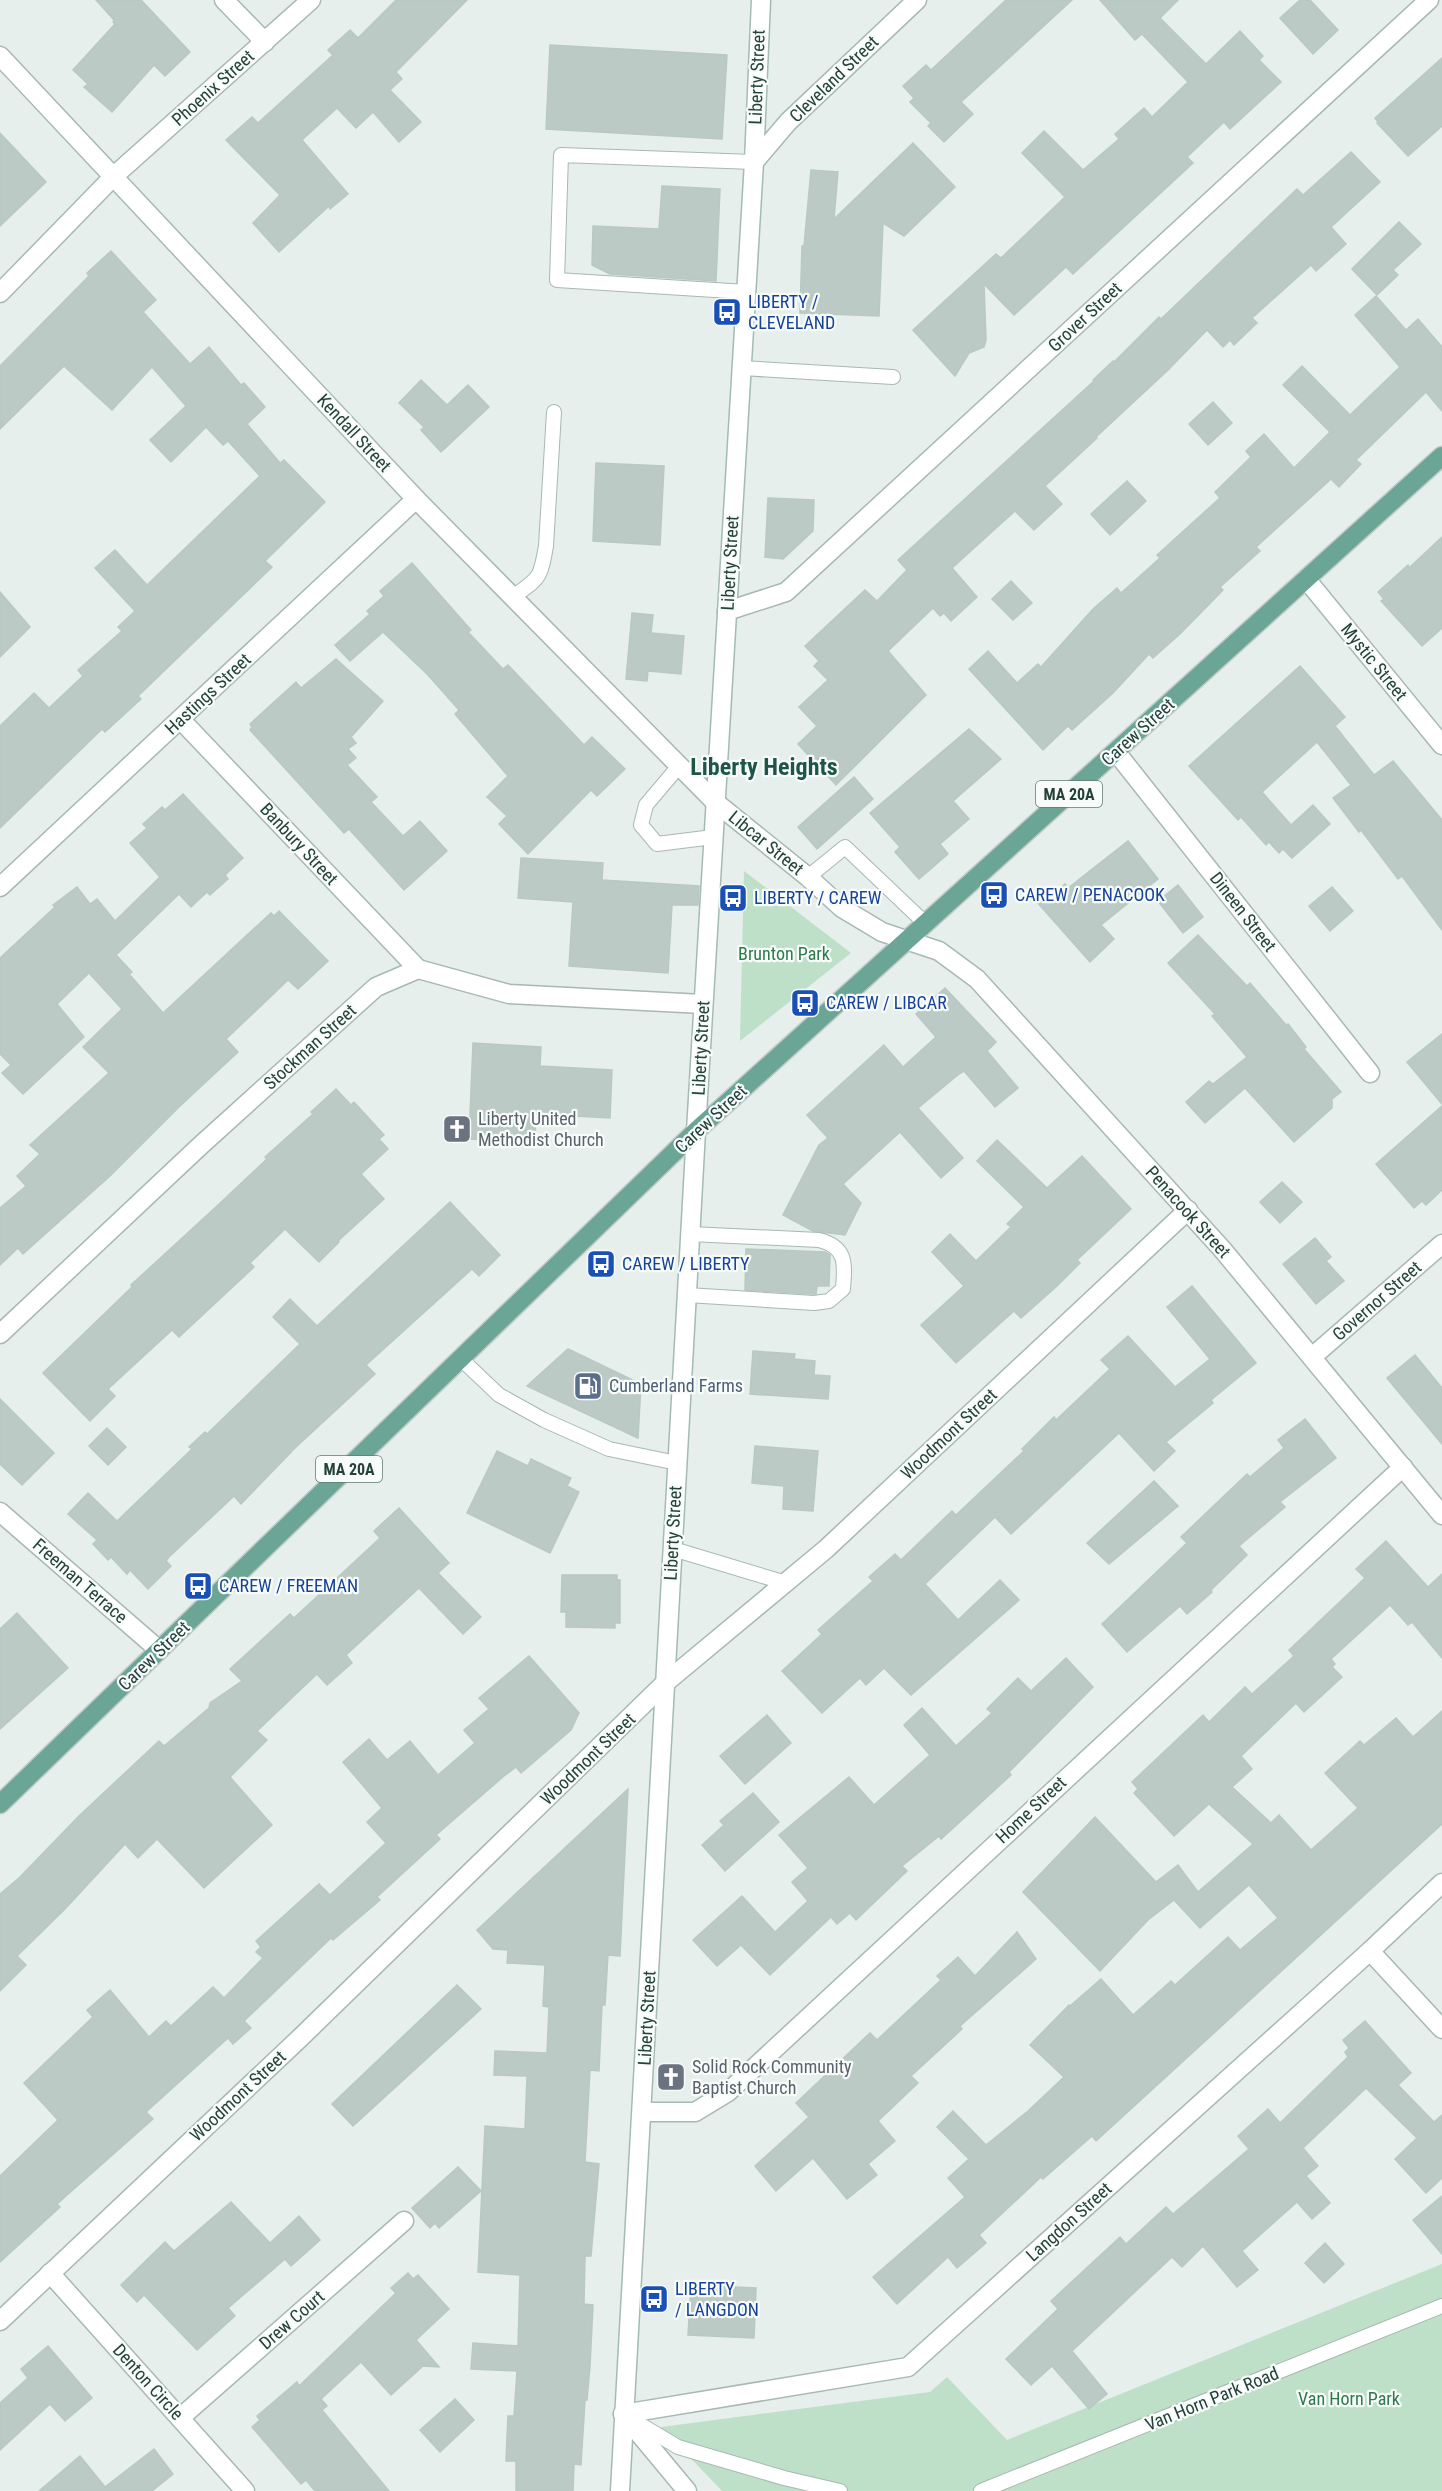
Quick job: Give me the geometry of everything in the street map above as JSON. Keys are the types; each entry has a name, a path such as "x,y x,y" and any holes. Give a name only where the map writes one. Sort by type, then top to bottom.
{"main road":[{"name":"Carew Street","path":"0,1804 696,1131 1442,456"}],"street":[{"path":"224,0 265,42"},
{"name":"Phoenix Street","path":"0,293 114,176 311,0"},
{"name":"Liberty Street","path":"620,2491 703,1004 754,162 761,0"},
{"name":"Cleveland Street","path":"754,162 788,122 917,0"},
{"name":"Grover Street","path":"727,610 786,592 1429,0"},
{"name":"Kendall Street","path":"0,56 416,499 715,802"},
{"name":"Hastings Street","path":"0,887 416,499"},
{"name":"Mystic Street","path":"1306,579 1442,745"},
{"name":"Banbury Street","path":"181,720 418,969"},
{"name":"Dineen Street","path":"1116,752 1370,1073"},
{"name":"Libcar Street","path":"715,802 808,877 842,908 882,932 907,942"},
{"name":"Penacook Street","path":"907,942 939,951 977,979 1188,1210 1442,1515"},
{"path":"418,969 509,994 703,1004"},
{"name":"Stockman Street","path":"0,1334 200,1146 376,987 418,969"},
{"name":"Woodmont Street","path":"0,2320 300,2038 665,1683 835,1541 1188,1210"},
{"name":"Governor Street","path":"1312,1357 1442,1244"},
{"name":"Home Street","path":"642,2112 695,2112 728,2092 1403,1467"},
{"name":"Freeman Terrace","path":"0,1512 159,1650"},
{"name":"Langdon Street","path":"623,2414 908,2367 1370,1951 1442,1883"},
{"path":"1370,1951 1442,2029"},
{"name":"Drew Court","path":"180,2418 404,2221"},
{"name":"Denton Circle","path":"50,2273 245,2491"},
{"path":"623,2414 687,2491"}],"lane":[{"path":"746,292 557,280 561,155 754,162"},
{"path":"741,368 893,377"},
{"path":"513,597 539,578 542,568 546,546 554,412"},
{"path":"679,766 646,805 641,825 657,844 713,837"},
{"path":"808,877 845,847 926,924"},
{"path":"687,1294 814,1303 829,1301 843,1289 845,1270 843,1255 831,1243 819,1240 690,1234"},
{"path":"461,1359 499,1395 544,1420 609,1449 677,1463"},
{"path":"673,1549 786,1583"},
{"name":"Van Horn Park Road","path":"981,2491 1442,2306"},
{"path":"623,2414 678,2447 784,2478 840,2491"}],"green space":[{"name":"Brunton Park","path":"744,871 851,953 740,1041"},
{"name":"Van Horn Park","path":"1442,2264 1442,2491 722,2491 661,2427 930,2392 947,2377 1007,2440"}],"building":[{"path":"96,0 141,0 190,52 165,76 154,65 112,112 84,87 88,84 73,70 115,24"},
{"path":"396,0 467,0 396,72 402,79 390,90 421,122 399,142 373,112 356,128 337,108 302,140 348,194 330,209 329,206 279,252 253,223 280,195 226,140 252,117 258,123 333,55 328,50 350,30 358,38"},
{"path":"1006,0 1072,0 961,102 973,114 944,142 928,126 931,123 910,102 914,98 903,86 926,65 931,70"},
{"path":"1100,0 1178,0 1160,18 1206,64 1240,31 1263,56 1259,60 1281,82 1230,129 1224,122 1187,157 1193,163 1073,274 1066,267 1014,315 984,284 986,340 984,347 969,353 955,376 913,330 996,254 1001,258 1065,197 1022,153 1044,131 1083,170 1119,139 1115,134 1144,108 1152,117 1188,82 1142,34 1135,40"},
{"path":"1300,0 1310,0 1338,30 1313,54 1280,18"},
{"path":"550,45 727,55 722,139 546,129"},
{"path":"1442,58 1442,126 1408,156 1375,118"},
{"path":"0,133 46,182 0,226"},
{"path":"913,143 955,187 904,236 883,223 879,316 800,313 802,246 804,246 811,170 838,172 834,219"},
{"path":"1351,152 1380,182 1331,227 1346,244 1316,271 1311,265 1252,318 1257,323 1234,345 1230,340 1223,347 1207,330 1045,486 1062,504 1034,530 1015,511 952,568 977,597 951,621 944,613 940,616 933,608 888,651 926,695 836,785 798,744 817,726 799,707 828,680 814,666 819,661 805,646 865,590 877,601 907,570 898,560 1094,381 1159,317 1161,319 1297,189 1303,195"},
{"path":"662,186 720,189 716,281 610,274 592,265 593,226 659,229"},
{"path":"1399,222 1421,244 1393,270 1398,275 1377,295 1352,269"},
{"path":"111,251 156,300 143,312 190,364 209,347 241,385 244,383 265,407 247,424 280,463 284,460 325,502 265,561 272,567 138,696 141,699 105,732 102,729 0,828 0,726 34,693 49,708 83,676 78,670 122,631 118,627 135,611 95,568 115,550 147,585 260,476 228,441 223,445 206,427 171,462 150,440 186,406 152,367 112,410 64,366 0,429 0,366 89,276 87,273"},
{"path":"1376,296 1406,330 1418,319 1442,347 1442,411 1426,392 1356,460 1361,464 1339,487 1331,479 1256,547 1260,551 1220,587 1223,590 1181,633 1153,658 1149,654 1113,693 1072,730 1068,726 1043,750 969,669 988,651 1017,683 1038,664 1041,667 1093,609 1117,588 1121,593 1160,558 1157,555 1220,498 1215,492 1251,457 1246,451 1264,434 1294,468 1330,432 1283,385 1302,366 1350,415 1400,367 1355,315"},
{"path":"421,380 447,405 468,385 489,407 441,452 421,430 424,427 399,403"},
{"path":"1213,402 1232,423 1208,445 1189,424"},
{"path":"596,463 664,466 660,545 593,541"},
{"path":"1127,481 1146,501 1110,535 1091,514"},
{"path":"768,498 814,500 813,531 783,559 765,557"},
{"path":"1442,537 1442,628 1422,646 1381,601 1384,599 1378,592 1408,565 1409,568"},
{"path":"412,563 471,630 468,632 503,669 508,665 584,745 592,737 625,769 597,796 591,790 528,854 499,824 507,816 487,797 508,776 455,714 459,710 428,675 383,632 350,661 335,645 370,614 367,611 384,596 380,591"},
{"path":"1011,581 1032,603 1013,620 992,599"},
{"path":"0,592 30,627 0,657"},
{"path":"632,613 653,615 651,633 684,636 681,674 648,671 647,681 626,679"},
{"path":"336,659 383,701 351,737 356,743 348,749 356,758 347,765 377,797 371,802 403,836 420,821 447,851 404,890 349,829 344,833 250,730 252,727 250,724 296,682 301,688"},
{"path":"1300,666 1345,717 1335,726 1374,775 1393,761 1442,820 1442,930 1402,876 1398,879 1361,830 1359,832 1333,798 1351,785 1317,742 1262,792 1291,825 1313,805 1330,824 1292,858 1283,849 1279,853 1269,842 1266,845 1241,817 1238,820 1189,766"},
{"path":"969,729 1001,759 953,801 969,819 940,844 948,854 919,879 895,852 900,847 870,813"},
{"path":"854,777 873,799 817,849 798,827"},
{"path":"183,794 243,858 225,875 228,879 210,895 207,892 191,907 179,894 116,955 132,972 129,974 163,1013 271,913 274,916 279,911 328,961 298,989 288,980 226,1039 238,1052 110,1176 23,1254 18,1248 0,1265 0,1208 26,1186 17,1176 40,1154 30,1145 109,1073 83,1047 122,1009 89,973 57,1004 84,1037 23,1094 2,1073 11,1065 0,1054 0,958 55,907 53,905 77,887 90,904 97,899 115,921 160,877 130,843 147,828 143,824 162,807 165,810"},
{"path":"1128,841 1158,879 1101,925 1114,939 1090,962 1037,902 1053,888 1057,892 1065,884 1068,888"},
{"path":"521,858 603,863 602,880 699,886 698,905 672,905 668,973 569,966 573,902 518,898"},
{"path":"1178,885 1203,917 1183,933 1158,901"},
{"path":"1332,887 1353,911 1330,931 1309,906"},
{"path":"1198,935 1247,986 1250,983 1287,1026 1288,1024 1306,1047 1304,1049 1341,1092 1332,1099 1332,1108 1294,1142 1245,1088 1205,1123 1186,1102 1209,1081 1213,1084 1247,1057 1212,1016 1215,1014 1168,963"},
{"path":"945,988 996,1042 987,1051 1018,1088 995,1107 964,1071 918,1108 963,1158 941,1178 900,1132 843,1184 861,1203 845,1235 813,1231 783,1215 819,1145 828,1138 807,1115 884,1045 903,1067 936,1037 916,1014"},
{"path":"1442,1034 1442,1104 1407,1062"},
{"path":"473,1043 541,1047 540,1066 612,1070 610,1118 536,1114 535,1142 469,1139"},
{"path":"336,1089 351,1105 354,1102 384,1135 379,1139 388,1149 361,1174 384,1199 338,1241 319,1262 285,1229 250,1263 254,1267 179,1337 172,1330 108,1389 115,1396 90,1421 43,1373 132,1287 131,1285 267,1159 265,1157 313,1114 311,1112"},
{"path":"1442,1106 1442,1190 1426,1205 1422,1201 1414,1208 1376,1164"},
{"path":"997,1140 1047,1188 1082,1156 1131,1209 1077,1260 1080,1263 1057,1286 1021,1318 1014,1311 956,1363 921,1325 964,1286 932,1252 950,1234 976,1261 1011,1227 1007,1224 1024,1207 977,1161"},
{"path":"1282,1182 1302,1202 1280,1223 1260,1202"},
{"path":"450,1202 500,1255 479,1276 472,1269 366,1365 375,1374 295,1448 241,1504 234,1496 169,1557 166,1561 171,1566 148,1589 130,1570 127,1574 111,1557 108,1560 93,1544 97,1540 68,1514 88,1493 117,1521 192,1449 189,1447 205,1432 207,1434 300,1344 273,1317 290,1299 317,1326"},
{"path":"1315,1238 1331,1257 1326,1261 1344,1281 1316,1304 1283,1264"},
{"path":"746,1249 825,1252 830,1255 829,1286 817,1286 816,1294 745,1290"},
{"path":"1192,1286 1256,1363 1211,1400 1213,1403 1166,1442 1175,1451 1154,1471 1119,1433 1011,1534 995,1517 925,1584 958,1620 1000,1580 1019,1600 911,1695 884,1668 866,1685 860,1678 822,1713 782,1671 822,1634 818,1630 873,1581 869,1577 895,1554 901,1560 952,1511 956,1515 1024,1451 1022,1449 1054,1417 1056,1420 1110,1369 1101,1360 1128,1336 1175,1387 1210,1359 1167,1307"},
{"path":"568,1349 641,1384 638,1438 527,1386"},
{"path":"753,1351 795,1354 794,1359 815,1361 814,1375 830,1376 828,1399 750,1394"},
{"path":"1415,1355 1442,1388 1442,1444 1387,1378"},
{"path":"0,1399 54,1453 22,1485 0,1464"},
{"path":"1305,1419 1336,1458 1280,1502 1285,1507 1239,1546 1247,1555 1211,1590 1212,1592 1187,1614 1180,1606 1127,1652 1102,1624 1187,1543 1181,1537 1247,1474 1250,1477 1284,1448 1278,1440"},
{"path":"107,1428 126,1447 108,1465 89,1446"},
{"path":"755,1446 818,1451 813,1511 783,1509 784,1486 752,1483"},
{"path":"497,1451 528,1466 531,1459 571,1478 567,1486 579,1492 550,1553 467,1513"},
{"path":"1154,1481 1178,1506 1109,1564 1087,1543"},
{"path":"399,1508 449,1563 438,1573 481,1617 463,1634 419,1588 346,1655 352,1663 327,1685 317,1674 257,1731 267,1740 230,1777 272,1825 204,1888 157,1839 138,1858 125,1844 65,1909 17,1956 26,1965 0,1991 0,1894 159,1741 164,1746 209,1708 210,1703 242,1681 230,1669 290,1614 294,1618 380,1538 374,1531"},
{"path":"1386,1541 1428,1587 1442,1574 1442,1658 1412,1622 1408,1625 1390,1605 1331,1659 1335,1664 1332,1667 1342,1677 1304,1712 1296,1703 1241,1756 1252,1769 1232,1787 1271,1823 1279,1815 1311,1850 1358,1808 1325,1773 1360,1741 1364,1745 1396,1718 1413,1737 1442,1711 1442,1824 1096,2141 1092,2136 1043,2179 1041,2177 979,2235 986,2243 957,2268 948,2257 897,2304 873,2277 965,2197 948,2178 969,2159 937,2127 953,2111 986,2145 1028,2111 1064,2077 1030,2045 1069,2005 1101,1979 1133,2015 1171,1981 1175,1985 1228,1937 1240,1950 1278,1918 1249,1885 1200,1928 1174,1900 1148,1920 1100,1971 1023,1892 1095,1817 1156,1882 1178,1865 1198,1892 1253,1844 1209,1804 1174,1836 1134,1793 1138,1789 1132,1782 1203,1715 1209,1722 1245,1687 1252,1694 1294,1656 1289,1650 1365,1578 1356,1569"},
{"path":"562,1575 617,1575 617,1580 620,1580 620,1623 615,1623 615,1628 566,1627 566,1612 561,1612"},
{"path":"17,1613 68,1668 0,1729 0,1629"},
{"path":"529,1656 579,1713 571,1730 521,1773 516,1767 504,1776 436,1835 440,1839 377,1897 380,1900 333,1940 331,1938 244,2021 251,2028 233,2044 228,2038 146,2112 153,2119 57,2204 60,2207 0,2262 0,2176 58,2120 24,2083 93,2017 87,2010 110,1990 149,2037 166,2021 171,2026 213,1987 224,1998 263,1958 256,1952 261,1947 256,1941 319,1884 330,1895 386,1843 367,1822 382,1808 343,1762 369,1739 387,1760 410,1741 438,1775 475,1743 464,1730 489,1709 479,1698"},
{"path":"1066,1658 1093,1687 1009,1772 1011,1775 941,1839 939,1836 902,1866 907,1871 856,1920 850,1913 837,1924 831,1917 770,1975 741,1945 717,1966 693,1940 742,1896 775,1932 808,1901 792,1882 808,1868 779,1835 849,1777 874,1805 930,1755 904,1725 922,1708 956,1746 992,1713 987,1709 1018,1678 1031,1691"},
{"path":"767,1715 791,1743 745,1784 720,1756"},
{"path":"628,1789 620,1956 608,1955 605,2005 602,2005 599,2071 590,2070 585,2162 599,2164 591,2256 585,2256 584,2304 593,2305 581,2465 574,2464 573,2491 516,2491 516,2461 506,2461 508,2416 514,2416 517,2371 471,2369 473,2343 518,2346 520,2275 478,2272 485,2126 525,2129 527,2076 494,2075 495,2051 547,2053 549,2007 543,2006 545,1965 507,1963 508,1950 493,1949 477,1930"},
{"path":"753,1793 779,1822 725,1871 702,1845 724,1825 720,1821"},
{"path":"1017,1932 1036,1959 960,2026 962,2029 911,2076 918,2083 878,2121 895,2141 868,2164 877,2175 847,2199 813,2158 776,2191 755,2166 809,2117 796,2103 870,2033 877,2040 941,1980 937,1976 958,1957 975,1976"},
{"path":"457,1985 481,2009 353,2126 332,2104"},
{"path":"1365,2021 1411,2073 1398,2085 1434,2122 1442,2115 1442,2178 1426,2193 1395,2159 1417,2138 1366,2088 1303,2148 1318,2166 1306,2176 1330,2203 1312,2219 1297,2202 1242,2251 1258,2270 1237,2287 1203,2246 1182,2267 1172,2257 1072,2351 1107,2394 1089,2409 1052,2366 1031,2385 1006,2359 1058,2309 1051,2301 1120,2237 1126,2244 1166,2207 1173,2214 1249,2149 1238,2136 1268,2109 1280,2123 1348,2057 1345,2052 1349,2048 1343,2040"},
{"path":"458,2167 481,2191 439,2228 435,2223 430,2228 412,2208"},
{"path":"1442,2196 1442,2254 1413,2220"},
{"path":"231,2202 270,2243 299,2216 320,2240 291,2266 285,2259 228,2308 235,2316 197,2350 144,2295 137,2302 121,2285 165,2242 174,2251"},
{"path":"1325,2243 1344,2264 1324,2283 1305,2263"},
{"path":"408,2273 413,2279 418,2275 449,2309 416,2340 439,2367 423,2366 391,2395 361,2362 321,2399 327,2406 322,2410 389,2491 315,2491 306,2480 301,2484 252,2427 260,2420 257,2416 297,2382 299,2386 396,2293 391,2288"},
{"path":"691,2285 756,2288 754,2338 688,2335"},
{"path":"48,2346 92,2398 65,2421 50,2404 0,2450 0,2403 28,2378 21,2369"},
{"path":"455,2399 474,2420 440,2452 420,2430"},
{"path":"154,2449 173,2474 152,2491 39,2491 80,2456 105,2487"}],"place":[{"name":"LIBERTY / CLEVELAND","path":"727,312"},
{"name":"CAREW / PENACOOK","path":"994,895"},
{"name":"LIBERTY / CAREW","path":"733,898"},
{"name":"CAREW / LIBCAR","path":"805,1003"},
{"name":"Liberty United Methodist Church","path":"457,1129"},
{"name":"CAREW / LIBERTY","path":"601,1264"},
{"name":"Cumberland Farms","path":"588,1386"},
{"name":"CAREW / FREEMAN","path":"198,1586"},
{"name":"Solid Rock Community Baptist Church","path":"671,2077"},
{"name":"LIBERTY / LANGDON","path":"654,2299"}],"district":[{"name":"Liberty Heights","path":"764,767"}]}
